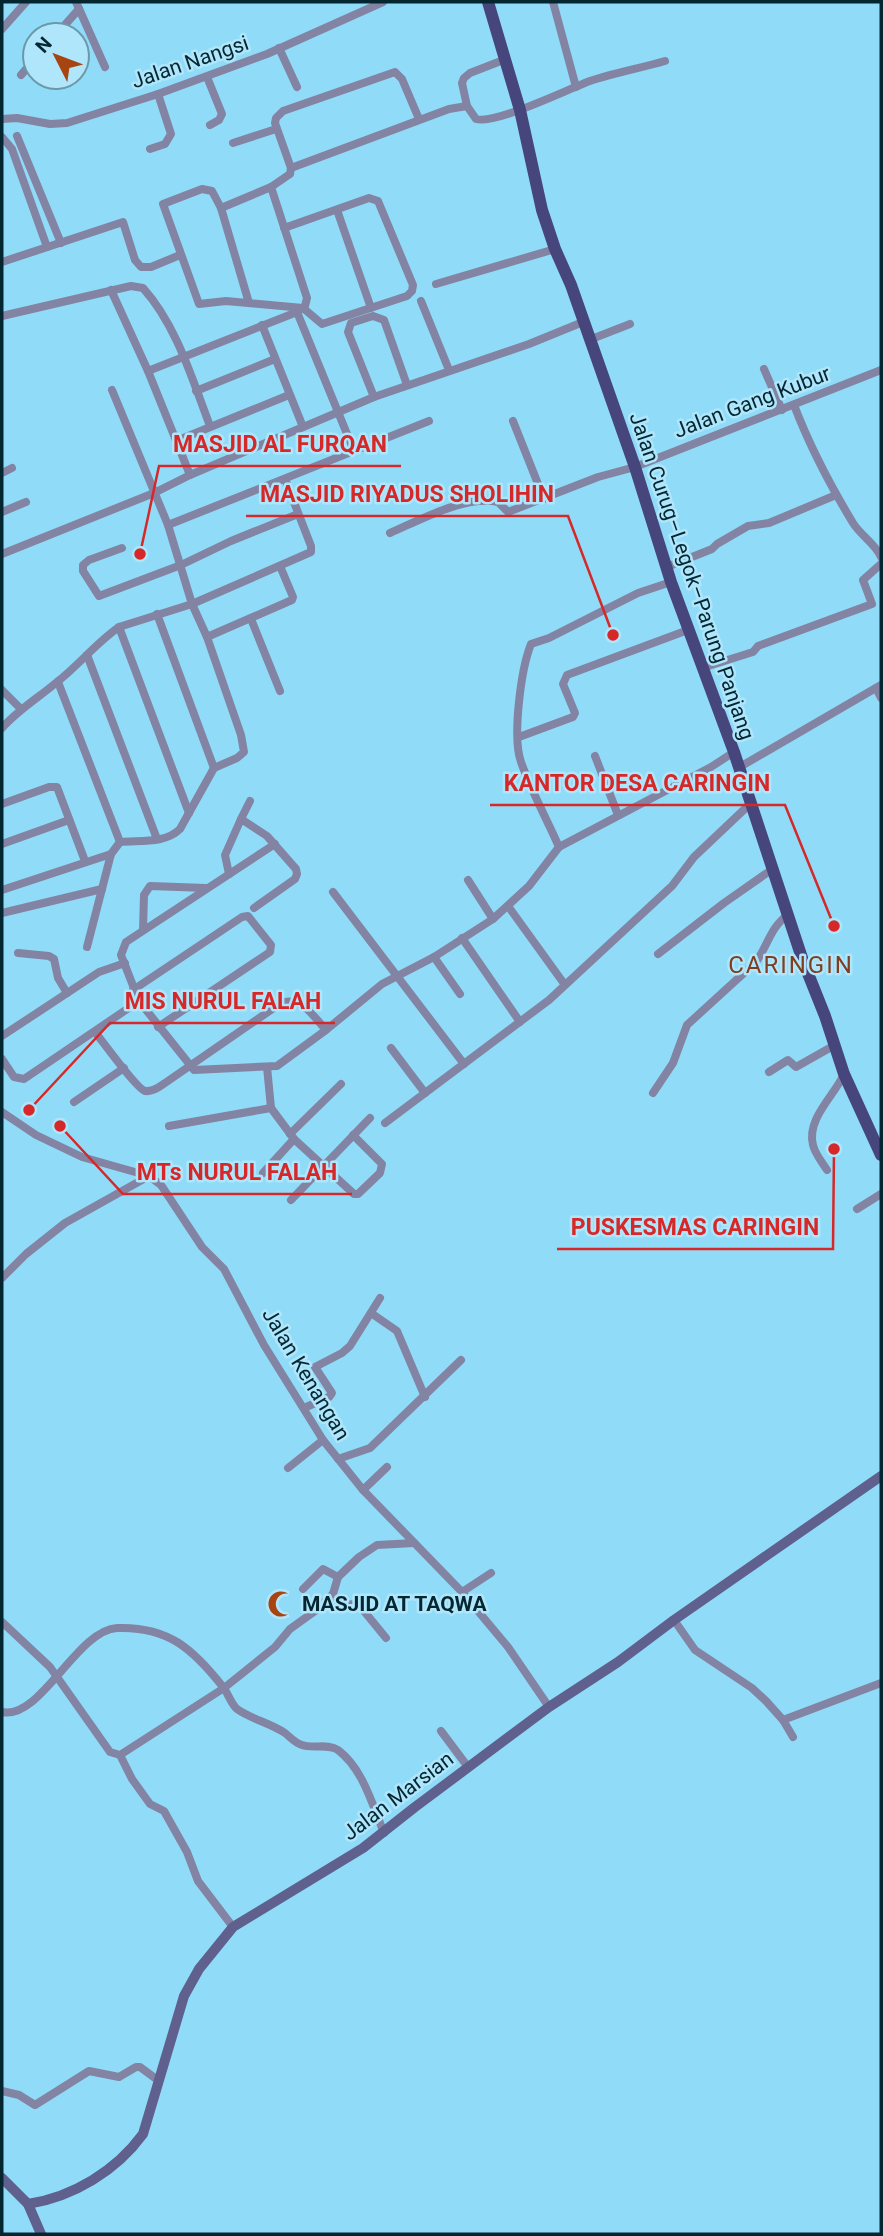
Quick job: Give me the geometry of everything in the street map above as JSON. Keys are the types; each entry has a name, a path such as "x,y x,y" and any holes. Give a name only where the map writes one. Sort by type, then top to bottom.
{"main road":[{"name":"Jalan Curug–Legok–Parung Panjang","path":"488,2 520,110 542,209 555,250 571,285 635,467 671,582 734,752 803,961 844,1074 881,1155"}],"street":[{"path":"2,29 26,2"},
{"name":"Jalan Nangsi","path":"5,118 17,117 58,125 206,76 279,48 383,2"},
{"path":"553,2 576,87"},
{"path":"66,21 78,5 105,66"},
{"path":"279,48 297,87"},
{"path":"506,59 464,78 462,83 467,106 476,119 483,121 520,110 592,81 665,61"},
{"path":"221,208 288,177 291,168 276,129 276,118 283,111 391,73 398,74 402,79 419,120"},
{"path":"206,76 222,114 219,120 210,125"},
{"path":"150,149 165,144 171,134 158,93"},
{"path":"291,168 449,109 467,106"},
{"path":"233,143 276,129"},
{"path":"16,136 54,245"},
{"path":"2,137 12,149 54,245"},
{"path":"148,372 300,310 307,298 271,187"},
{"path":"249,303 221,208 212,191 206,189 163,204 199,304 249,303 300,310 322,324 407,296 412,291 413,285 378,201 369,198 284,228"},
{"path":"337,210 371,308"},
{"path":"2,262 123,222 135,260 141,267 150,267 180,255"},
{"path":"436,284 555,250"},
{"path":"2,316 70,298 131,286 143,288 157,304 183,356 210,426"},
{"path":"111,290 190,475"},
{"path":"421,302 449,370"},
{"path":"300,310 354,451"},
{"path":"374,397 348,332 352,323 373,316 384,320 407,385"},
{"path":"2,554 154,493 374,397 529,344 583,321"},
{"path":"589,340 631,324"},
{"path":"262,325 303,427"},
{"path":"196,391 275,359"},
{"path":"764,369 782,410"},
{"name":"Jalan Gang Kubur","path":"390,533 437,513 474,502 498,502 510,512 598,477 635,467 881,370"},
{"path":"112,390 168,525 192,604 207,637 241,735 244,752 214,768 180,830 173,836 120,842"},
{"path":"176,441 289,395"},
{"path":"794,405 817,460 836,495 856,528 879,551 881,557"},
{"path":"168,525 429,421"},
{"path":"513,421 544,499"},
{"path":"2,473 12,468"},
{"path":"2,728 21,709 58,682 94,645 118,627 192,604 308,555 312,550 285,479"},
{"path":"667,567 712,549 748,526 769,523 836,495"},
{"path":"2,512 26,502"},
{"path":"122,548 89,560 83,565 83,571 99,596 181,565 298,514"},
{"path":"702,668 753,652 758,646 873,604 863,580 881,564"},
{"path":"207,637 293,598 281,566"},
{"path":"559,847 520,760 522,667 531,644 549,638 638,593 671,582"},
{"path":"157,614 214,768"},
{"path":"251,619 280,691"},
{"path":"118,627 189,813"},
{"path":"519,737 573,717 575,713 564,684 567,674 688,630"},
{"path":"87,655 157,839"},
{"path":"58,682 120,842"},
{"path":"738,768 879,687 881,698"},
{"path":"2,690 21,709"},
{"path":"275,844 123,946 121,954 139,1001 194,1070 267,1067 284,1062 362,1000 493,919 529,886 559,847 711,767 734,752"},
{"path":"595,756 618,815"},
{"path":"2,804 55,786 60,792 85,861"},
{"path":"229,874 225,855 250,801"},
{"path":"386,1123 565,985 672,886 694,857 751,803"},
{"path":"241,819 275,844 296,869 297,874 295,879 254,908"},
{"path":"2,844 69,820"},
{"path":"87,947 111,855 120,842"},
{"path":"2,890 85,861 111,855"},
{"path":"658,954 774,868"},
{"path":"468,880 493,919"},
{"path":"144,930 144,895 150,886 206,888"},
{"path":"2,913 102,889"},
{"path":"333,892 464,1064"},
{"path":"508,906 565,985"},
{"path":"653,1093 673,1063 687,1025 756,962 771,931 789,914"},
{"path":"133,990 242,917 248,916 271,946 271,952 251,967 158,1027"},
{"path":"462,938 520,1022"},
{"path":"18,953 49,956 54,959 58,978 67,993"},
{"path":"434,957 460,993"},
{"path":"2,1036 99,972 125,964"},
{"path":"2,1059 13,1077 24,1079 139,1001"},
{"path":"95,1032 136,1087 149,1091 281,1003 301,1003 326,1030"},
{"path":"769,1072 788,1060 796,1068 835,1045"},
{"path":"391,1048 425,1093"},
{"path":"267,1067 271,1108 292,1137 358,1195 364,1192 380,1173 382,1164 353,1135"},
{"path":"74,1102 124,1068"},
{"path":"827,1170 813,1148 813,1134 824,1104 844,1074"},
{"path":"263,1173 341,1084"},
{"path":"169,1126 271,1108"},
{"path":"2,1113 36,1135 82,1157 149,1176"},
{"path":"291,1200 370,1118"},
{"path":"2,1278 26,1254 65,1223 149,1176"},
{"name":"Jalan Kenangan","path":"149,1176 161,1185 202,1247 224,1269 264,1345 323,1440 363,1490 462,1592 508,1647 549,1707"},
{"path":"857,1209 881,1194"},
{"path":"304,1408 329,1397 332,1393 315,1367 350,1346 380,1298"},
{"path":"371,1313 397,1331 425,1397"},
{"path":"338,1459 370,1448 461,1360"},
{"path":"288,1468 323,1440"},
{"path":"363,1490 387,1467"},
{"name":"Jalan Marsian","path":"27,2204 87,2182 123,2159 143,2134 184,1996 199,1969 233,1927 363,1848 549,1707 618,1662 881,1476"},
{"path":"120,1755 224,1688 275,1647 298,1621 315,1611 332,1594 338,1577 359,1557 377,1545 414,1543"},
{"path":"303,1589 323,1569 338,1577"},
{"path":"462,1592 491,1573"},
{"path":"324,1602 359,1605 386,1638"},
{"path":"674,1620 695,1650 752,1688 783,1720 793,1737"},
{"path":"2,1622 41,1658 110,1752 120,1755 132,1779 150,1804 164,1811 187,1852 198,1881 233,1927"},
{"path":"2,1712 12,1713 24,1706 56,1678 97,1634 115,1628 137,1628 166,1634 183,1644 224,1688 235,1708 284,1732 301,1745 331,1747 339,1751 361,1777 384,1833"},
{"path":"783,1720 881,1683"},
{"path":"441,1731 468,1767"},
{"path":"2,2091 19,2095 35,2105 89,2071 119,2077 140,2067 159,2081"},
{"path":"2,2178 27,2204 36,2232"}],"place":[{"name":"MASJID AL FURQAN","path":"140,554"},
{"name":"MASJID RIYADUS SHOLIHIN","path":"613,635"},
{"name":"KANTOR DESA CARINGIN","path":"834,926"},
{"name":"MIS NURUL FALAH","path":"29,1110"},
{"name":"MTs NURUL FALAH","path":"60,1126"},
{"name":"PUSKESMAS CARINGIN","path":"834,1149"},
{"name":"MASJID AT TAQWA","path":"281,1604"}],"district":[{"name":"CARINGIN","path":"791,965"}]}
